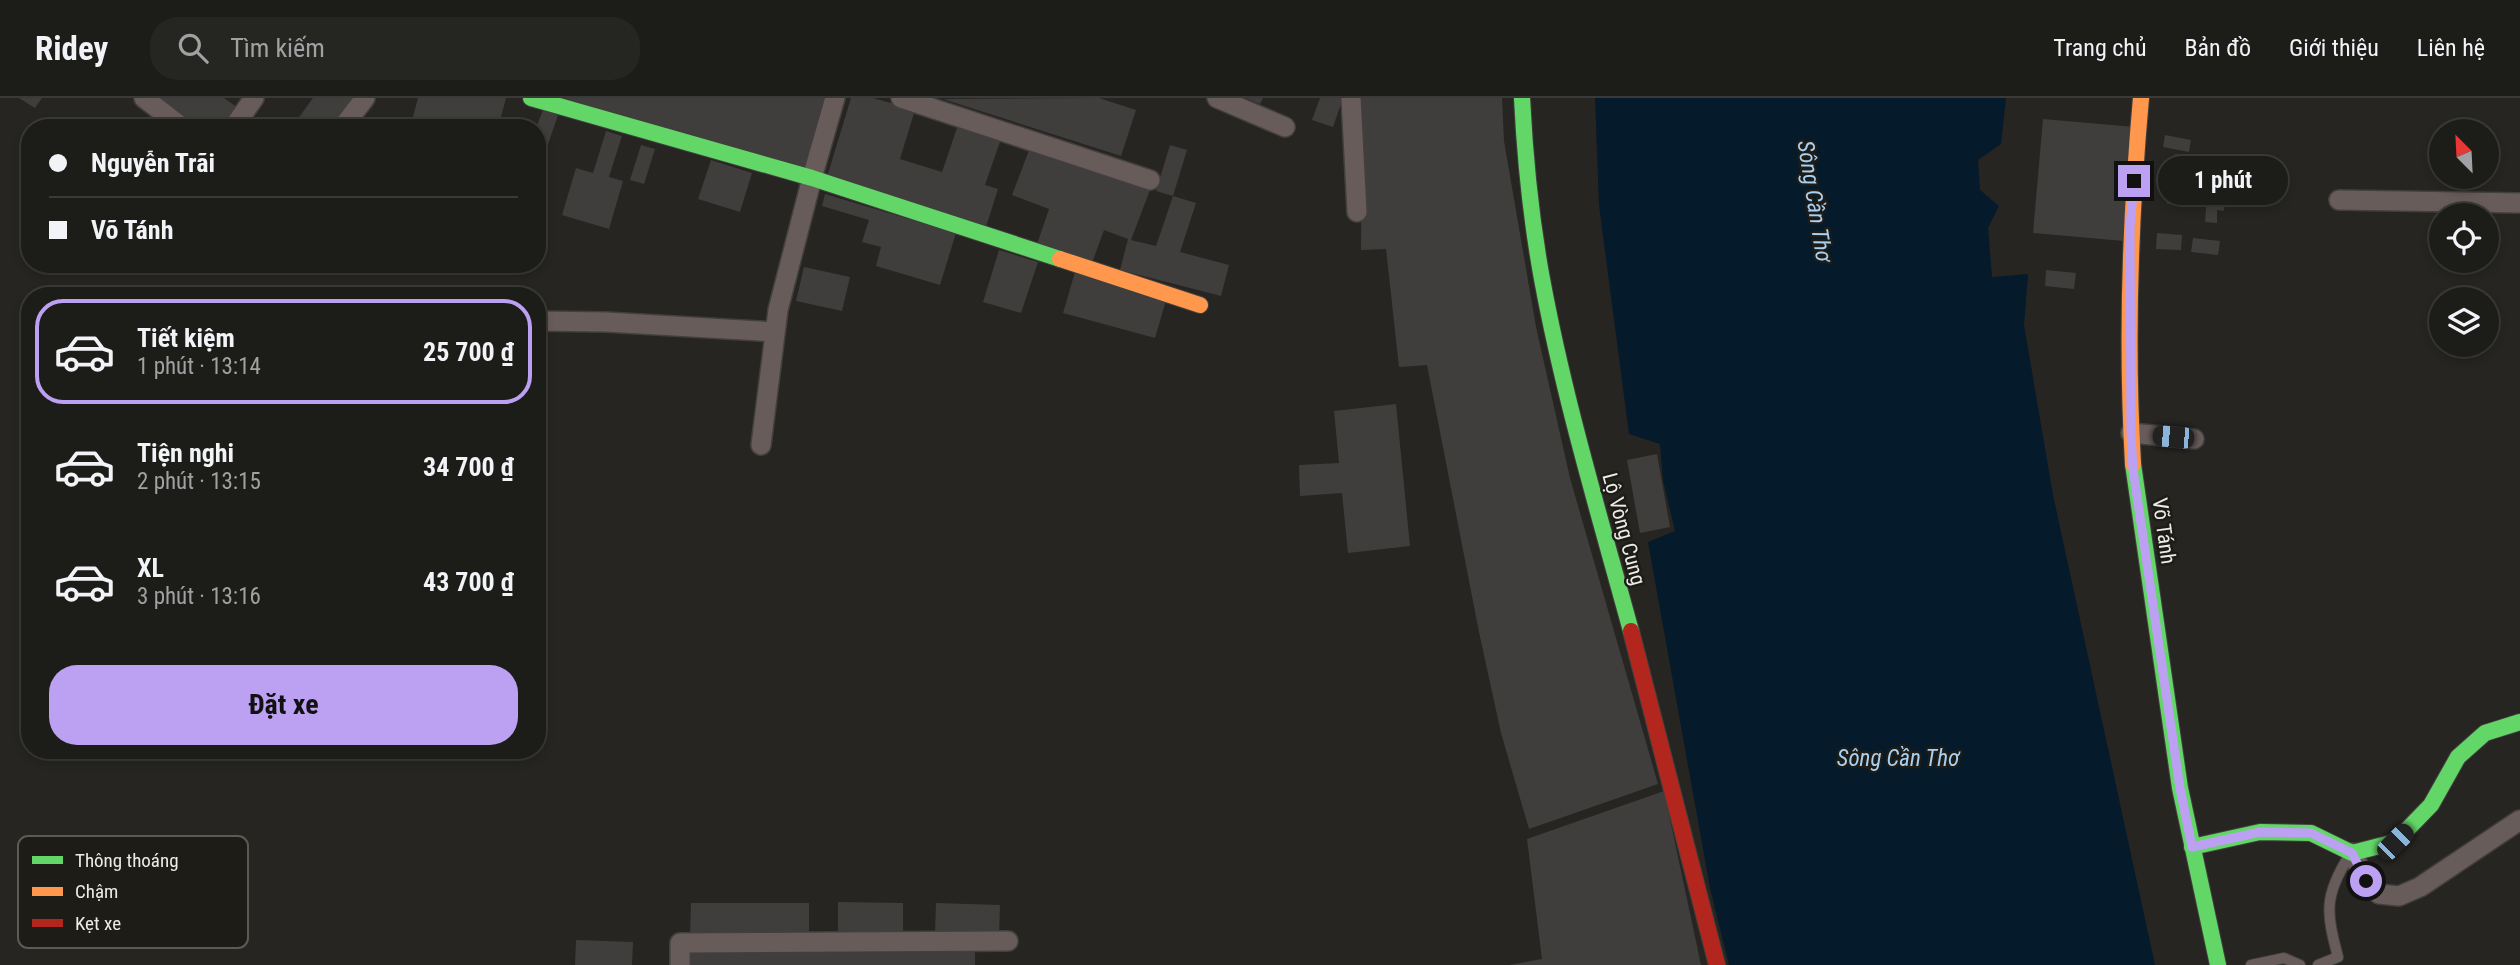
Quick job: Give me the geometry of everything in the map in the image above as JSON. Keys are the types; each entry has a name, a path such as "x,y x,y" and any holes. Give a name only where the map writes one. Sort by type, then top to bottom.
{"street":[{"path":"144,98 171,119"},
{"path":"239,119 254,98"},
{"path":"349,119 365,98"},
{"path":"531,98 812,178 1200,305"},
{"path":"761,445 778,310 835,98"},
{"path":"901,98 1150,180"},
{"path":"1217,98 1285,127"},
{"path":"1352,98 1357,212"},
{"name":"Lộ Vòng Cung","path":"1522,98 1523,150 1532,220 1574,422 1717,965"},
{"name":"Võ Tánh","path":"2141,98 2130,227 2133,469 2170,721 2192,847 2217,965"},
{"path":"2339,200 2520,203"},
{"path":"546,321 775,332"},
{"path":"2131,433 2194,439"},
{"path":"2352,853 2395,842 2431,805 2458,757 2485,733 2520,722"},
{"path":"2192,847 2260,832 2311,833 2352,853 2366,881 2379,894 2399,896 2420,887 2520,820"},
{"path":"680,965 681,943 1008,942"}],"lane":[{"path":"2318,965 2338,957 2328,910 2335,880 2352,853"},
{"path":"2251,965 2284,958 2300,965"}],"water":[{"name":"Sông Cần Thơ","path":"1595,98 2006,98 2001,144 1978,160 1980,190 1999,206 1988,228 1992,277 2028,274 2024,325 2053,495 2155,965 1729,965 1710,888 1648,542 1675,531 1663,480 1660,444 1629,434 1599,205"}],"building":[{"path":"19,98 42,98 35,108"},
{"path":"156,98 224,98 238,108 230,119 184,119"},
{"path":"313,98 356,98 341,119 298,119"},
{"path":"418,98 506,98 500,119 412,119"},
{"path":"564,98 829,98 809,170"},
{"path":"851,98 873,98 915,110 900,159 942,172 959,122 1002,136 985,185 998,189 986,227 827,177"},
{"path":"1099,98 1136,110 1121,156 943,99"},
{"path":"1246,98 1263,98 1260,104"},
{"path":"1320,98 1343,98 1333,127 1312,120"},
{"path":"1362,98 1502,98 1504,141 1536,327 1570,478 1658,784 1529,829 1501,733 1427,365 1399,367 1386,249 1361,250"},
{"path":"543,110 558,115 546,150 546,119 540,119"},
{"path":"2043,119 2135,127 2124,241 2033,233"},
{"path":"606,131 622,136 609,177 623,181 609,229 562,215 576,168 593,173"},
{"path":"2165,135 2191,140 2189,152 2163,147"},
{"path":"641,145 655,149 644,184 630,180"},
{"path":"1031,145 1150,190 1131,240 1156,246 1173,196 1196,203 1180,252 1229,265 1221,296 1120,270 1128,239 1104,230 1092,263 1037,244 1049,209 1012,195"},
{"path":"1170,145 1187,150 1173,196 1156,191"},
{"path":"2175,154 2219,160 2217,175 2173,169"},
{"path":"711,160 752,173 740,212 698,199"},
{"path":"2168,192 2203,194 2202,206 2167,204"},
{"path":"825,194 956,233 940,285 876,266 881,247 862,242 869,220 822,206"},
{"path":"2207,196 2225,197 2224,211 2217,210 2217,223 2205,222"},
{"path":"2157,233 2182,235 2181,250 2156,249"},
{"path":"2193,238 2220,241 2218,255 2191,252"},
{"path":"999,250 1038,262 1021,313 983,302"},
{"path":"804,267 850,277 842,311 796,301"},
{"path":"2046,270 2076,273 2074,289 2045,286"},
{"path":"1075,272 1167,297 1155,338 1063,313"},
{"path":"1396,404 1410,546 1348,553 1342,493 1300,496 1299,465 1339,463 1334,411"},
{"path":"1657,454 1670,527 1640,533 1627,460"},
{"path":"1664,791 1701,965 1509,965 1542,959 1527,839"},
{"path":"838,902 903,903 903,934 838,934"},
{"path":"691,903 809,903 809,935 690,935"},
{"path":"936,903 1000,905 999,936 935,934"},
{"path":"576,940 633,942 632,965 575,965"},
{"path":"975,945 975,965 690,965 690,946"}],"traffic: fast":[{"path":"531,98 812,178 1060,259"},
{"path":"1522,98 1532,211 1551,323 1583,456 1631,631"},
{"path":"2133,464 2180,788 2218,965"},
{"path":"2192,847 2260,832 2311,833 2352,853 2395,842 2431,805 2458,757 2485,733 2520,722"}],"traffic: slow":[{"path":"2133,464 2130,281 2141,98"},
{"path":"1060,259 1200,305"}],"traffic: jam":[{"path":"1631,631 1717,965"}],"route":[{"path":"2134,181 2130,227 2133,469 2180,788 2192,847 2260,832 2311,833 2352,853 2366,881"}]}
